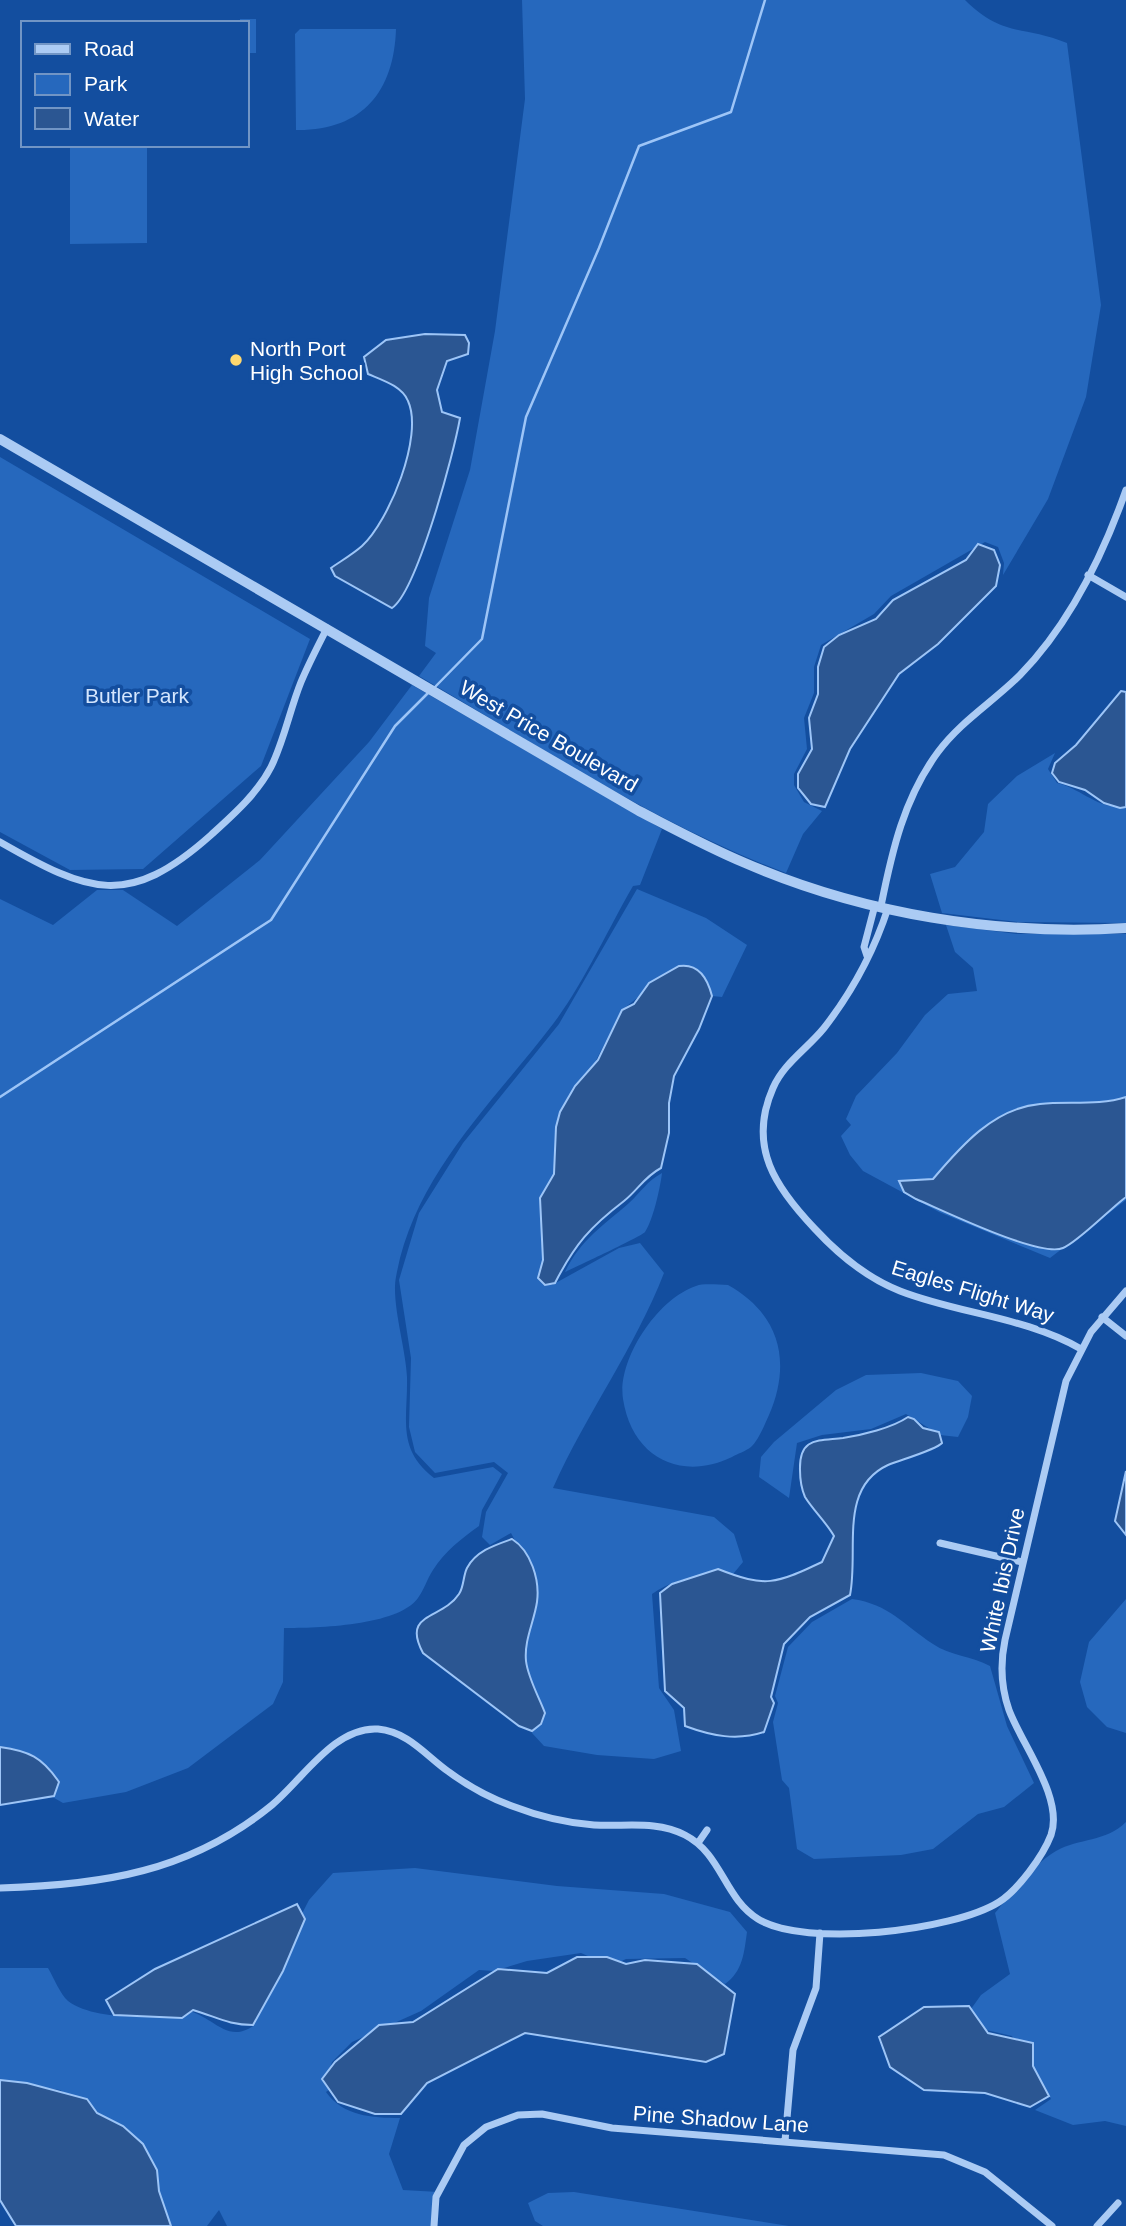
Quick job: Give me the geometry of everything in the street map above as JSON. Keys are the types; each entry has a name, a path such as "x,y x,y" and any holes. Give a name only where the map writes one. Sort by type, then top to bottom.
{"street":[{"name":"West Price Boulevard","path":"0,439 639,811 746,864 803,885 881,906 1017,928 1126,928"},
{"path":"881,906 901,824 926,771 953,735 1034,659 1088,575 1126,490"},
{"path":"1088,575 1126,597"},
{"path":"0,842 54,873 96,884 136,882 183,859 245,802 270,769 302,680 327,628"},
{"name":"Eagles Flight Way","path":"867,956 864,947 881,906"},
{"name":"Eagles Flight Way","path":"881,906 873,951 867,956 830,1020 789,1063 772,1090 765,1112 763,1135 775,1180 789,1202 824,1239 873,1278 914,1296 1048,1332 1081,1349"},
{"name":"White Ibis Drive","path":"0,1888 103,1882 178,1860 252,1819 301,1778 340,1739 366,1730 391,1731 404,1736 464,1783 518,1808 577,1823 657,1826 682,1834 698,1843 717,1863 739,1904 754,1917 785,1930 820,1933 903,1929 990,1907 1010,1893 1047,1843 1053,1826 1052,1804 1010,1710 1002,1675 1003,1647 1058,1405 1081,1349 1102,1317 1126,1291"},
{"path":"1102,1317 1126,1336"},
{"path":"940,1543 1022,1562"},
{"path":"698,1843 707,1830"},
{"path":"785,2141 793,2050 816,1988 820,1933"},
{"name":"Pine Shadow Lane","path":"434,2226 436,2197 457,2154 478,2132 508,2118 542,2114 612,2128 914,2150 957,2159 999,2182 1052,2226"},
{"path":"1097,2226 1118,2203"}],"green space":[{"path":"522,0 965,0 1003,26 1067,43 1101,305 1086,397 1048,499 1003,575 1004,563 998,547 985,542 891,596 874,614 821,645 814,667 814,693 804,718 807,749 794,774 794,785 804,802 822,811 803,834 786,873 644,808 419,676 436,653 425,646 429,598 470,470 495,331 525,99"},
{"path":"256,19 256,53 248,53 248,21 240,21"},
{"path":"300,29 396,29 389,72 381,89 370,104 339,124 319,129 296,130 295,34"},
{"path":"70,147 147,147 147,243 70,244"},
{"name":"Butler Park","path":"0,457 310,639 261,766 143,869 70,870 0,832"},
{"path":"412,685 662,829 640,885 633,886 564,1009 459,1142 438,1173 405,1240 396,1277 395,1299 406,1366 409,1444 422,1467 434,1478 493,1467 502,1474 482,1510 479,1526 443,1557 418,1598 408,1607 376,1620 356,1624 284,1628 283,1682 273,1704 188,1768 126,1792 63,1803 49,1795 11,1750 0,1747 0,899 53,925 97,890 123,890 177,926 260,860 369,742"},
{"path":"1055,753 1048,769 1057,783 1108,806 1126,805 1126,923 1018,922 942,913 930,874 955,867 984,832 988,804 1017,776"},
{"path":"637,889 706,918 747,945 722,997 712,996 701,973 667,974 622,1010 590,1072 569,1095 555,1132 554,1174 540,1198 543,1260 538,1278 552,1285 619,1248 640,1243 664,1273 639,1328 553,1488 714,1517 734,1534 743,1562 729,1579 689,1578 652,1594 659,1688 674,1710 681,1751 654,1759 597,1755 544,1746 532,1733 539,1718 524,1652 521,1552 511,1533 490,1545 482,1537 486,1512 508,1473 494,1462 435,1473 415,1452 409,1427 411,1358 399,1280 419,1213 463,1143 559,1024"},
{"path":"946,925 1017,934 1126,934 1126,1200 1050,1258 939,1212 863,1171 850,1155 841,1136 851,1125 846,1119 856,1096 897,1053 925,1015 948,994 977,991 973,968 955,952"},
{"path":"662,1173 658,1196 645,1232 565,1272 585,1242"},
{"path":"728,1285 760,1310 777,1341 780,1376 776,1395 761,1432 749,1448 713,1464 694,1467 677,1465 661,1459 648,1449 628,1419 623,1399 626,1367 643,1333 667,1304 696,1286"},
{"path":"921,1373 958,1381 972,1396 968,1417 958,1437 940,1435 906,1414 871,1429 822,1435 797,1443 789,1498 759,1477 761,1457 774,1442 836,1390 866,1375"},
{"path":"852,1599 886,1610 940,1648 990,1666 1007,1726 1034,1783 1004,1807 978,1814 933,1849 901,1855 814,1859 797,1849 789,1788 782,1780 773,1722 778,1703 775,1696 788,1647 812,1622"},
{"path":"1126,1599 1126,1733 1107,1727 1087,1707 1080,1682 1089,1642"},
{"path":"1126,1822 1126,2126 1105,2121 1073,2125 1035,2110 1051,2099 1012,2036 978,2028 971,2009 981,1995 1010,1974 995,1913 1048,1856 1065,1847 1101,1837"},
{"path":"415,1868 557,1886 664,1894 730,1912 747,1932 742,1961 736,1973 725,1984 685,1958 626,1959 611,1966 581,1953 527,1961 494,1971 479,1970 421,2011 352,2042 332,2062 327,2079 329,2090 326,2092 350,2111 369,2116 400,2118 389,2154 403,2190 439,2192 435,2226 227,2226 219,2210 207,2226 168,2226 157,2182 121,2128 60,2090 0,2081 0,1968 48,1968 65,1998 87,2010 136,2017 158,2016 184,2010 194,2012 226,2030 243,2031 253,2026 292,1933 309,1900 333,1873"},
{"path":"574,2192 789,2226 543,2226 535,2221 528,2203 548,2193"}],"water":[{"path":"425,334 465,335 469,343 468,354 447,361 437,390 442,412 460,418 423,550 402,596 392,608 335,576 331,568 362,546 383,518 408,456 412,416 408,401 401,391 391,384 368,374 364,357 386,340"},
{"path":"978,544 994,550 1000,565 996,586 938,644 899,674 850,749 825,807 811,804 798,788 798,774 812,749 809,718 818,694 818,667 824,647 839,635 876,619 893,600 966,560"},
{"path":"1121,691 1126,692 1126,807 1120,808 1104,803 1085,790 1059,782 1052,773 1055,763 1076,745"},
{"path":"679,966 692,967 702,974 712,996 699,1029 674,1076 669,1103 669,1133 661,1168 593,1228 569,1257 555,1283 545,1285 538,1278 543,1260 540,1198 554,1174 556,1127 560,1112 575,1086 598,1060 622,1010 634,1004 649,983"},
{"path":"1126,1097 1126,1197 1063,1248 1051,1249 1013,1240 916,1199 904,1192 899,1181 933,1179 980,1131 993,1121 1023,1107"},
{"path":"908,1417 923,1428 939,1432 942,1443 888,1465 872,1475 862,1489 854,1522 850,1595 810,1617 784,1644 771,1697 774,1703 764,1732 724,1736 685,1726 684,1708 665,1691 660,1593 672,1584 718,1569 748,1579 770,1581 793,1575 822,1562 834,1536 804,1494 800,1470 803,1452 807,1446 818,1441 868,1433"},
{"path":"1126,1471 1126,1535 1115,1521"},
{"path":"512,1539 529,1558 538,1593 526,1661 531,1681 545,1713 541,1724 532,1731 519,1726 423,1653 418,1640 417,1630 420,1623 452,1602 459,1594 467,1568 475,1557 486,1549"},
{"path":"0,1747 27,1753 41,1761 59,1782 54,1796 0,1805"},
{"path":"297,1904 305,1919 283,1971 253,2025 229,2022 193,2010 182,2018 114,2015 106,2000 155,1969"},
{"path":"577,1957 607,1957 626,1964 645,1960 697,1964 735,1994 724,2054 706,2062 525,2033 427,2083 401,2114 375,2114 338,2102 322,2079 335,2062 379,2025 413,2022 498,1969 547,1973"},
{"path":"969,2006 988,2033 1033,2043 1033,2066 1049,2096 1030,2107 985,2093 924,2090 890,2067 879,2037 924,2007"},
{"path":"0,2080 27,2083 87,2099 97,2113 123,2126 143,2144 157,2170 159,2191 171,2226 16,2226 0,2200"}],"waterway":[{"path":"433,689 482,639 526,417 599,248 639,146 731,112 765,0"},
{"path":"0,1097 271,920 395,726 428,693"}],"place":[{"name":"North Port High School","path":"236,360"}]}
